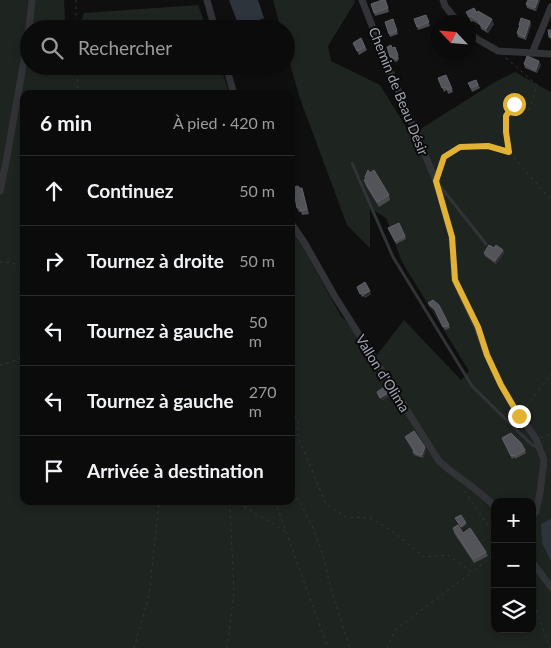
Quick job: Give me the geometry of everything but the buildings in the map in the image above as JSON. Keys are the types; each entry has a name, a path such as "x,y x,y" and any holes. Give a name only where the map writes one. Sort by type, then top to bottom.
{"street":[{"path":"30,20 32,0"},
{"path":"207,0 213,20"},
{"name":"Chemin de Beau Désir","path":"362,0 436,181 452,237 455,280 478,327 487,355 501,385 519,416 536,439 544,460 536,512"},
{"path":"443,0 452,15"},
{"path":"532,52 551,8"},
{"path":"476,38 498,51 551,54"},
{"path":"0,191 21,75"},
{"path":"229,75 233,90"},
{"name":"Vallon d'Olima","path":"295,229 439,461 491,503"},
{"path":"536,567 551,587"}],"lane":[{"path":"352,163 393,257 472,386 532,445 539,447"},
{"path":"436,181 486,244"}],"path":[{"path":"76,0 76,20"},
{"path":"498,51 537,85 529,110 514,104 506,116 506,132 509,152 551,200"},
{"path":"77,75 78,90"},
{"path":"436,181 444,157 460,147 488,146 509,152"},
{"path":"0,262 20,265"},
{"path":"0,365 20,359"},
{"path":"519,416 551,374"},
{"path":"295,416 298,421 298,437 326,504 346,517 370,518 392,530 424,557 448,555 472,572"},
{"path":"536,439 551,434"},
{"path":"465,490 491,530"},
{"path":"295,493 312,524 322,552 332,593 350,648"},
{"path":"134,648 149,596 159,505"},
{"path":"226,648 234,592 229,505"},
{"path":"242,505 285,531"},
{"path":"276,505 328,648"},
{"path":"387,648 395,630 491,557"},
{"path":"536,609 550,648"}],"shaded area":[{"path":"0,0 64,0 65,20 20,20 20,75 223,75 229,90 20,90 20,505 295,505 295,233 341,316 377,355 404,320 461,380 469,371 402,262 386,218 370,208 370,248 347,225 299,96 293,75 295,75 295,20 279,20 273,0 354,0 355,2 328,46 331,61 380,85 411,135 495,82 515,72 551,92 551,648 0,648"},
{"path":"229,0 258,0 264,18 259,20 236,20"},
{"path":"198,5 204,20 82,20 84,13"},
{"path":"551,519 551,561 542,543 541,524"}],"route":[{"path":"514,104 506,116 509,152 488,146 460,147 444,157 436,181 452,237 455,280 478,327 487,355 501,385 519,416"}]}
